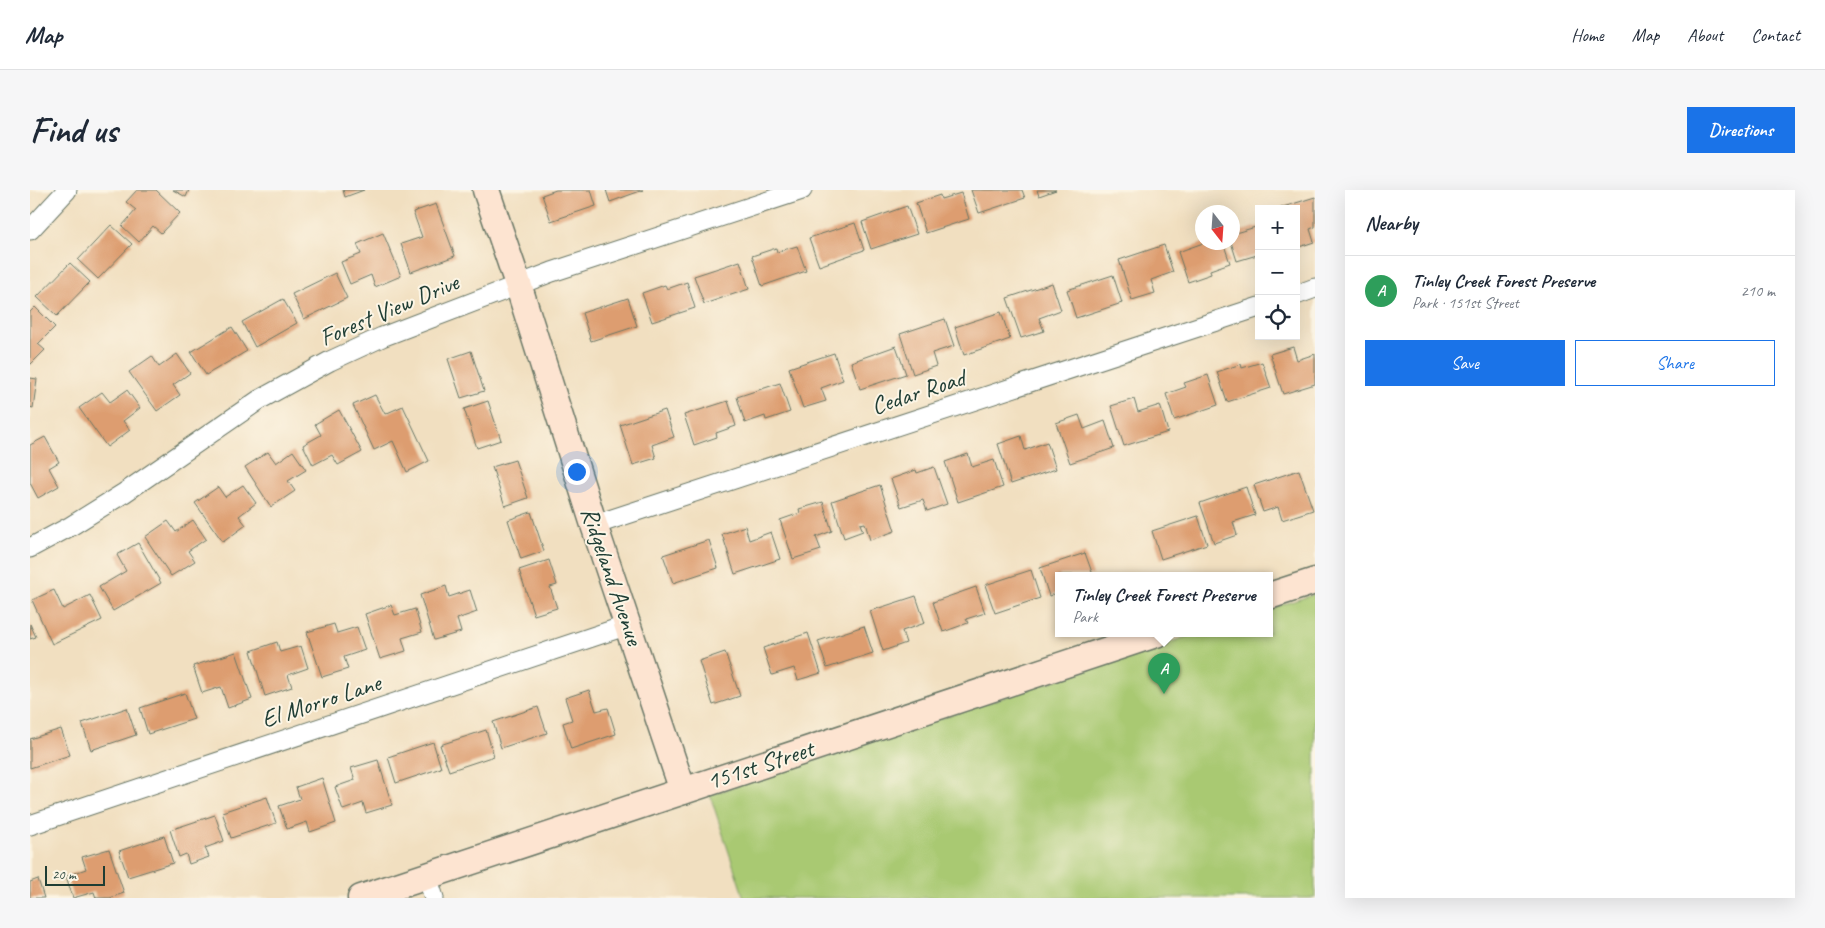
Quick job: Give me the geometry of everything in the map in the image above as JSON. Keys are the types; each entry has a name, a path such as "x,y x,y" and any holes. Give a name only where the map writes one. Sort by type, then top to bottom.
{"street":[{"path":"30,230 67,190"},
{"name":"Ridgeland Avenue","path":"486,190 518,284 594,525 683,791"},
{"name":"Forest View Drive","path":"30,548 71,526 124,493 259,400 330,361 382,337 518,284 765,196 802,190"},
{"path":"1300,294 1315,288"},
{"name":"Cedar Road","path":"594,525 1255,308"},
{"path":"1273,595 1315,581"},
{"name":"El Morro Lane","path":"30,825 628,625"},
{"name":"151st Street","path":"361,898 430,887 683,791 1147,637"}],"green space":[{"path":"1315,594 1315,898 744,898 710,795 1186,637 1273,637 1273,608"}],"building":[{"path":"137,190 156,190 180,213 161,233 153,226 139,242 122,226 136,210 126,202"},
{"path":"173,190 189,190 186,197"},
{"path":"343,190 364,190 345,197"},
{"path":"556,190 591,190 596,206 551,221 542,195"},
{"path":"606,190 643,190 610,202"},
{"path":"971,190 1022,190 1025,198 979,213"},
{"path":"1037,190 1056,190 1039,196"},
{"path":"961,193 969,219 926,233 916,203 940,195 941,199"},
{"path":"1315,197 1315,227 1310,229 1314,242 1300,247 1300,205 1290,205"},
{"path":"436,204 455,256 411,272 401,244 422,237 413,212"},
{"path":"907,206 917,234 871,249 862,222"},
{"path":"855,223 864,250 819,266 809,238"},
{"path":"111,225 132,244 98,279 78,260"},
{"path":"1255,227 1255,256 1237,261 1234,250 1240,250 1240,232"},
{"path":"383,233 401,276 375,287 371,275 350,284 341,262 361,254 357,244"},
{"path":"1164,245 1173,272 1151,280 1155,293 1132,300 1119,260"},
{"path":"797,246 806,271 762,286 752,256 776,248 777,252"},
{"path":"1195,246 1195,250 1226,250 1230,263 1210,270 1211,274 1188,282 1178,252"},
{"path":"740,261 749,289 704,304 694,276"},
{"path":"70,263 90,282 57,316 37,297"},
{"path":"335,273 347,298 304,319 292,294"},
{"path":"1113,275 1122,303 1076,318 1067,290"},
{"path":"687,282 695,308 652,322 642,293 665,285 667,289"},
{"path":"1052,283 1061,310 1039,318 1044,331 1021,338 1007,298"},
{"path":"628,298 637,326 591,341 582,313"},
{"path":"283,299 297,323 255,347 242,322"},
{"path":"35,307 55,327 38,344 45,350 30,365 30,312"},
{"path":"1001,312 1010,339 964,355 955,327"},
{"path":"945,319 954,346 932,353 936,366 913,374 900,334"},
{"path":"232,327 247,351 206,375 191,352"},
{"path":"896,346 906,374 860,389 851,362"},
{"path":"1293,347 1297,360 1315,354 1315,384 1283,394 1270,354"},
{"path":"471,351 484,391 461,398 448,359"},
{"path":"834,353 843,380 821,388 826,401 803,408 789,368"},
{"path":"177,354 190,373 173,385 180,395 157,411 129,372 152,356 159,367"},
{"path":"1262,362 1271,388 1227,402 1217,372 1241,364 1242,368"},
{"path":"1208,375 1218,405 1174,420 1166,394 1186,387 1184,383"},
{"path":"30,378 37,379 33,408 30,407"},
{"path":"780,383 790,412 766,420 765,416 745,423 737,397"},
{"path":"127,390 140,408 123,421 130,430 107,447 79,408 102,392 110,402"},
{"path":"375,395 385,414 403,406 429,461 407,472 393,441 374,450 353,405"},
{"path":"1134,399 1138,412 1160,405 1168,432 1124,446 1111,406"},
{"path":"488,401 501,440 477,448 464,409"},
{"path":"728,401 736,426 716,433 717,437 694,445 684,415"},
{"path":"339,410 362,452 338,465 332,455 313,465 303,445 321,435 315,424"},
{"path":"665,410 674,437 652,445 656,458 633,465 620,425"},
{"path":"1079,415 1084,429 1105,421 1114,448 1070,463 1056,423"},
{"path":"1021,436 1025,450 1047,442 1056,469 1011,484 998,444"},
{"path":"45,437 59,462 49,468 59,486 38,498 30,483 30,445"},
{"path":"293,451 306,470 288,481 295,491 271,507 245,467 268,452 276,463"},
{"path":"968,454 972,467 994,460 1003,487 958,502 945,462"},
{"path":"515,460 528,498 505,506 492,467"},
{"path":"934,467 947,504 927,511 923,500 901,507 891,479 916,470 917,473"},
{"path":"1299,470 1313,510 1282,520 1278,507 1263,512 1254,485"},
{"path":"243,485 256,503 239,516 246,525 223,542 195,503 218,487 225,497"},
{"path":"880,485 895,531 870,540 865,523 860,524 863,531 844,538 832,501"},
{"path":"1246,487 1255,515 1233,522 1237,535 1214,543 1200,503"},
{"path":"823,502 832,531 816,537 821,550 793,559 780,520 800,513 799,509"},
{"path":"531,512 544,551 521,559 508,520"},
{"path":"1198,516 1207,544 1161,559 1152,531"},
{"path":"193,520 206,539 188,551 195,561 171,576 145,537 168,521 176,532"},
{"path":"745,526 749,540 771,532 780,559 735,574 722,534"},
{"path":"709,540 718,568 673,583 663,555"},
{"path":"138,543 161,583 113,611 99,587 126,571 117,555"},
{"path":"1085,553 1092,572 1055,572 1055,594 1049,596 1040,568"},
{"path":"549,560 557,585 550,587 557,608 534,615 519,570"},
{"path":"1031,570 1040,598 995,613 985,585"},
{"path":"446,586 449,597 470,590 477,612 457,619 461,632 434,640 420,595"},
{"path":"976,587 985,613 966,619 968,623 943,632 933,602"},
{"path":"54,590 63,609 90,595 102,620 52,644 32,600"},
{"path":"916,596 925,623 902,631 906,643 883,651 870,611"},
{"path":"391,605 395,615 415,609 422,632 402,638 406,651 380,659 365,614"},
{"path":"30,624 36,637 30,639"},
{"path":"334,624 337,633 357,627 365,650 344,657 348,669 322,677 307,632"},
{"path":"864,626 873,653 827,668 818,641"},
{"path":"808,633 821,673 798,680 794,668 772,675 763,648"},
{"path":"277,642 280,652 301,646 308,668 288,675 292,687 265,696 251,651"},
{"path":"236,652 252,699 228,708 221,687 202,693 193,666"},
{"path":"725,652 740,696 713,705 699,661"},
{"path":"589,690 596,711 608,708 616,734 571,749 563,723 572,720 565,698"},
{"path":"185,693 194,719 148,734 140,708"},
{"path":"538,707 547,733 501,748 493,722"},
{"path":"127,708 136,735 91,750 82,723"},
{"path":"61,729 70,755 30,768 30,739"},
{"path":"486,730 494,756 449,771 440,745"},
{"path":"433,742 441,768 396,783 388,757"},
{"path":"378,760 392,805 366,813 363,803 343,810 335,787 355,780 351,768"},
{"path":"322,778 336,823 310,832 307,822 287,829 279,806 300,799 296,787"},
{"path":"267,797 276,823 231,838 222,812"},
{"path":"215,815 224,841 205,848 209,857 189,864 186,854 179,857 170,830"},
{"path":"164,836 173,863 128,877 119,851"},
{"path":"109,849 124,893 110,898 96,898 94,892 73,898 66,876 86,869 82,857"},
{"path":"38,879 44,898 30,898 30,882"}],"place":[{"name":"Tinley Creek Forest Preserve","path":"1164,694"}]}
